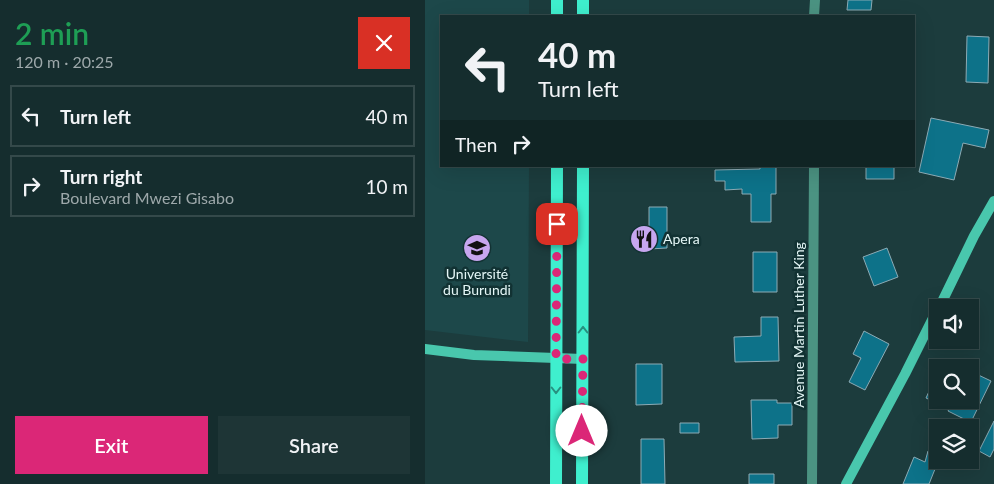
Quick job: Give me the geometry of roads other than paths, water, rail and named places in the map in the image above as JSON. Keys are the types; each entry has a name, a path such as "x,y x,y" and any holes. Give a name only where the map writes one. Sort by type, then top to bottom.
{"main road":[{"path":"557,0 557,15"},
{"path":"583,0 583,15"},
{"path":"556,484 557,167"},
{"path":"582,484 583,167"}],"street":[{"path":"815,0 815,15"},
{"name":"Avenue Martin Luther King","path":"812,484 814,167"},
{"path":"942,299 994,201"},
{"path":"846,484 929,326"},
{"path":"425,349 474,355 583,359"}],"place":[{"name":"Apera","path":"644,239"},
{"name":"Université du Burundi","path":"477,248"}]}
